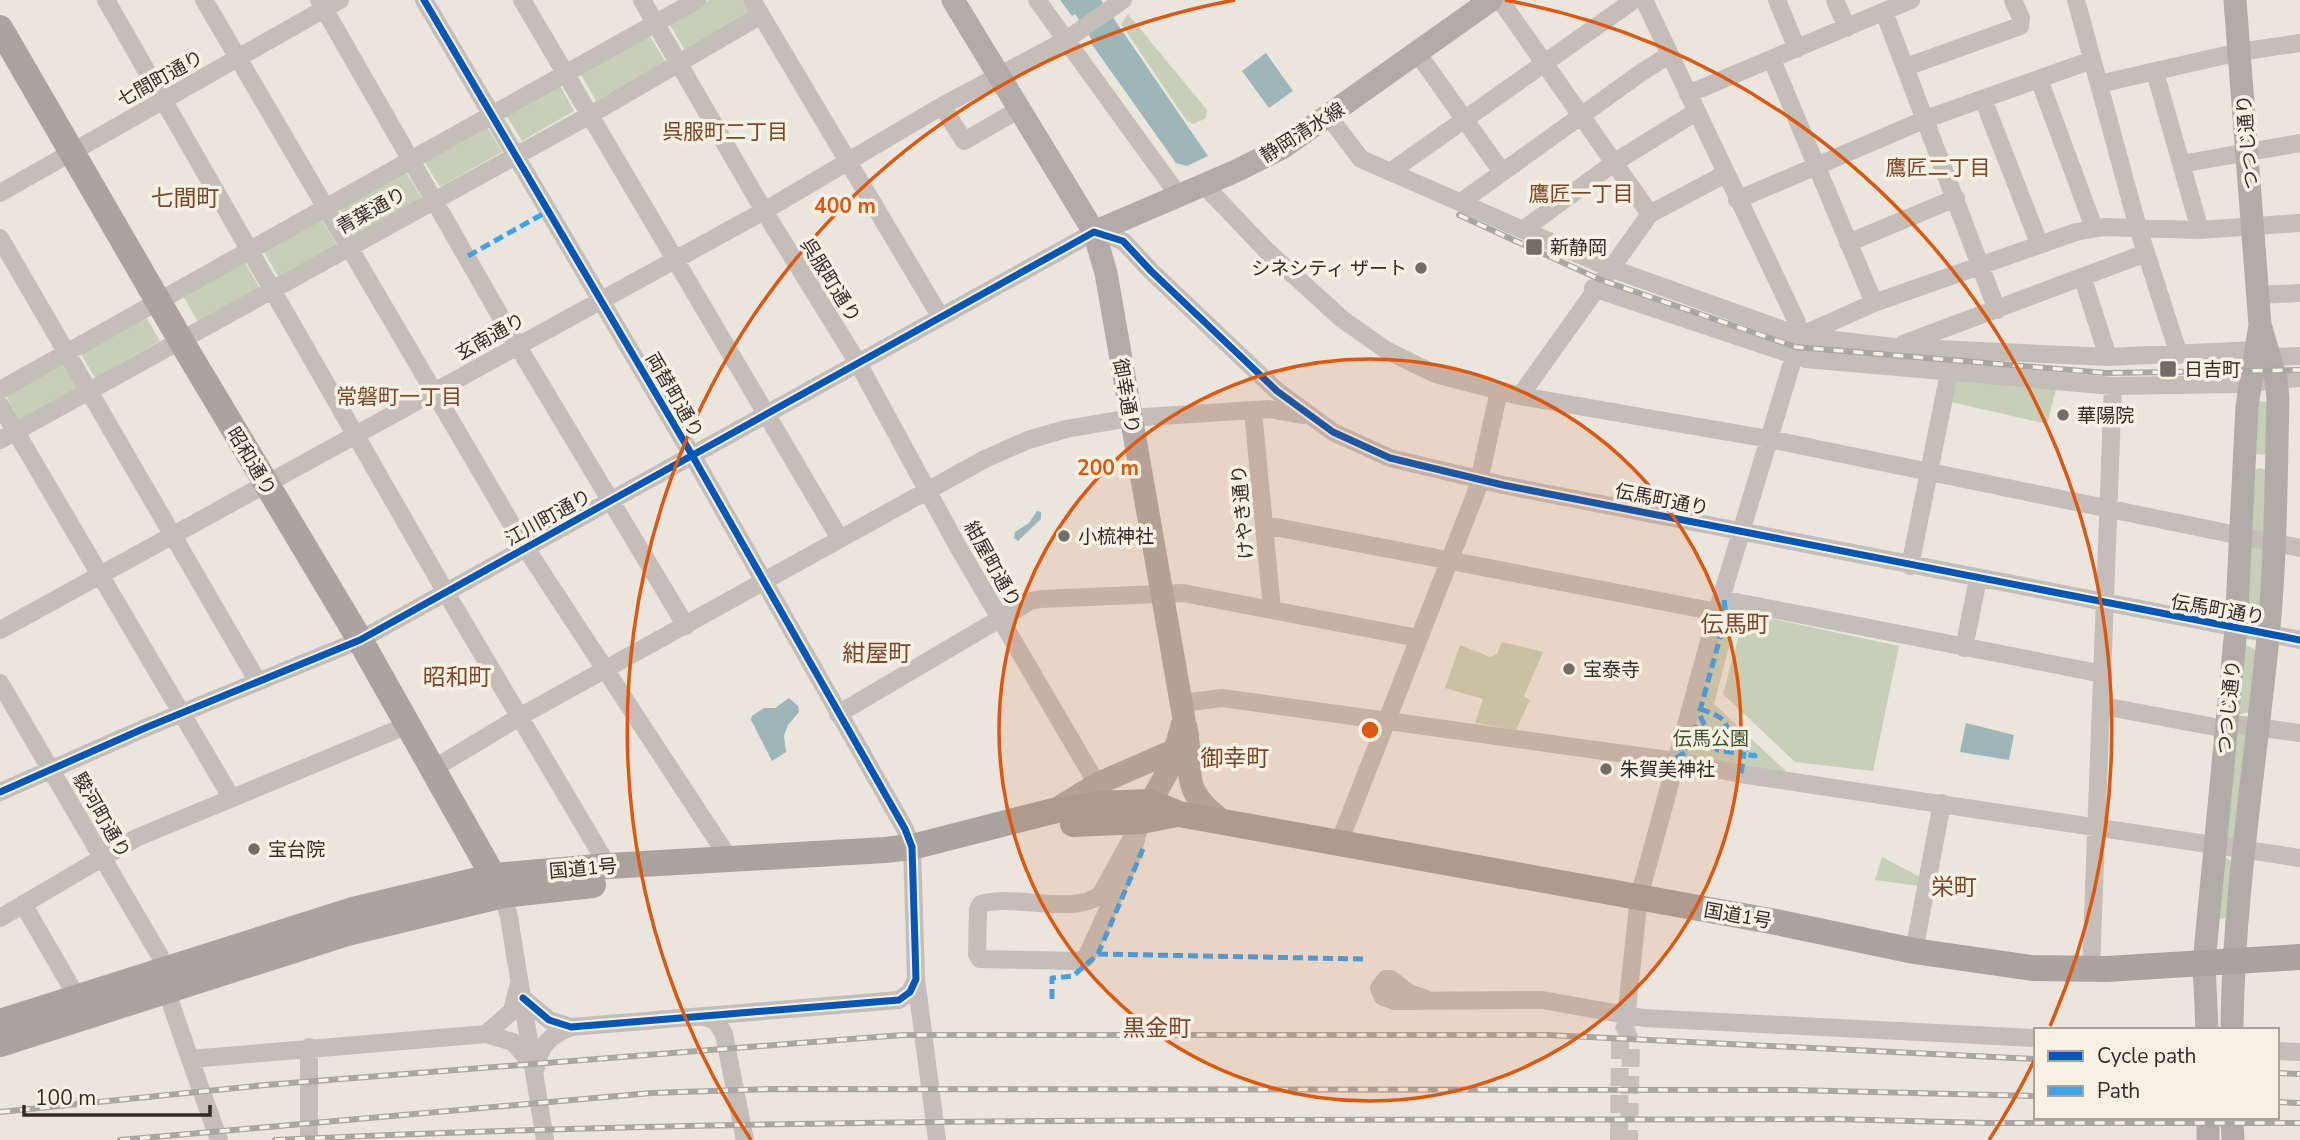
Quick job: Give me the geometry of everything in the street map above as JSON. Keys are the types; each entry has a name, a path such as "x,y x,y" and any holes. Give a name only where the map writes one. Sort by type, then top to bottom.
{"highway":[{"name":"昭和通り","path":"0,28 265,484 360,640 499,885"},
{"name":"国道1号","path":"0,1022 77,997 167,980 347,933 499,885 608,866 913,856 1053,811 1122,801 1145,812"},
{"name":"国道1号","path":"499,885 613,883 913,856 1058,825 1145,812 1220,819 1914,951 2032,968 2091,969 2300,957"},
{"name":"国道1号","path":"0,1044 167,980"}],"main road":[{"name":"御幸通り","path":"953,0 1094,232 1105,273 1183,711 1175,750 1145,812"},
{"name":"静岡清水線","path":"1094,232 1260,160 1329,117 1491,0"},
{"name":"つつじ通り","path":"2232,1028 2232,960 2269,635 2275,543 2267,362 2260,325 2235,0"},
{"name":"つつじ通り","path":"2207,1028 2204,963 2213,846 2236,629 2250,383 2267,362"},
{"path":"1183,711 1191,750 1190,785 1195,797 1220,819"},
{"path":"1053,811 1097,783 1175,750"}],"street":[{"path":"106,0 161,101 273,287 445,591 608,866"},
{"path":"204,0 525,548 730,860"},
{"name":"七間町通り","path":"0,193 239,58 322,4 340,0"},
{"name":"両替町通り","path":"424,0 765,582 913,856"},
{"path":"522,0 840,539"},
{"name":"呉服町通り","path":"642,0 764,211 858,363"},
{"name":"青葉通り","path":"0,390 696,0"},
{"path":"1037,0 1074,35 1178,196"},
{"path":"1500,0 1650,214"},
{"path":"1390,172 1634,0"},
{"path":"1625,1020 1639,897 1719,606 1800,336 1796,320 1644,0"},
{"path":"1777,0 1797,49"},
{"path":"1835,0 1847,28"},
{"path":"1688,94 1912,0"},
{"path":"1906,67 2020,26 2021,18 2013,0"},
{"path":"2076,0 2138,228 2179,355"},
{"path":"322,4 435,197 517,345 686,626"},
{"name":"玄南通り","path":"0,630 764,211 942,106 1074,35 1118,5"},
{"path":"757,7 940,316"},
{"name":"青葉通り","path":"8,435 679,64 757,7"},
{"path":"1884,12 1997,310"},
{"path":"2099,84 2239,52 2300,43"},
{"path":"1418,54 1503,172"},
{"path":"1461,202 1669,55"},
{"path":"1772,60 1874,303"},
{"path":"1737,200 1926,119 2092,60"},
{"path":"2155,72 2200,230"},
{"path":"2039,79 2094,228"},
{"path":"1983,99 2039,243"},
{"path":"942,106 964,141 1020,109"},
{"path":"1523,230 1615,162 1696,112"},
{"path":"1329,117 1354,153 1390,172 1610,268 1800,336 1894,347 2108,357 2179,355 2267,362 2300,356"},
{"path":"2181,164 2300,143"},
{"path":"1520,396 1593,288 1650,214 1725,174"},
{"path":"1204,185 1266,250 1361,333 1409,364 1520,396 1769,439 2300,548"},
{"path":"1848,243 1956,198"},
{"path":"1800,336 1874,303 2039,243 2094,228 2200,230 2300,223"},
{"name":"江川町通り","path":"0,792 360,640 1094,232"},
{"name":"伝馬町通り","path":"1094,232 1123,241 1252,368 1318,422 1349,441 1390,458 1481,480 1743,530 1910,566 2300,640"},
{"path":"0,237 258,682"},
{"path":"1894,347 2084,279 2146,253"},
{"path":"2084,279 2108,357"},
{"path":"1593,288 1805,359 2113,386 2250,383 2267,362"},
{"path":"2258,295 2300,293"},
{"path":"2267,362 2300,378"},
{"name":"紺屋町通り","path":"858,363 1000,619 1097,783"},
{"path":"1910,566 1949,373"},
{"path":"2091,969 2113,386"},
{"path":"1339,843 1481,480 1499,391"},
{"path":"0,405 8,435 99,575 231,797"},
{"path":"433,769 521,716 985,459 1043,434 1130,418 1253,411 1285,410 1318,422"},
{"name":"けやき通り","path":"1253,411 1272,609"},
{"path":"1265,524 1448,561 1964,648 2102,674"},
{"path":"1964,648 1978,579"},
{"path":"838,713 1030,601 1041,599 1184,593 1418,638"},
{"name":"駿河町通り","path":"0,683 102,858 167,980 190,1059 219,1140"},
{"path":"1183,711 1222,698 1675,761 1741,774 2300,858"},
{"path":"2103,706 2226,726 2300,733"},
{"path":"0,918 136,838 408,725"},
{"path":"1914,951 1942,803"},
{"path":"1130,848 1101,894 1095,899 1073,903 981,904 978,909 977,948 980,959 1078,961 1086,958 1145,812"},
{"path":"913,856 916,979 937,1140"},
{"path":"499,885 523,998 545,1140"},
{"path":"23,904 77,997"},
{"path":"486,1034 512,1011 517,1000 519,977"},
{"path":"533,1071 549,1038 570,1027 892,1002 907,995 916,979"},
{"path":"523,998 549,1020 570,1027"},
{"path":"1426,999 1542,1000 1625,1020 1644,1018 2034,1038"},
{"path":"724,1034 730,1023 742,1013"},
{"path":"701,1016 716,1021 724,1034 745,1140"},
{"path":"190,1059 486,1034 513,1042 533,1071"},
{"path":"309,1047 309,1140"},
{"path":"2279,1051 2300,1052"}],"green space":[{"path":"709,0 742,0 750,13 685,51 669,23"},
{"path":"1128,14 1207,110 1206,118 1194,124 1187,121 1121,24"},
{"path":"648,33 665,61 596,101 580,73"},
{"path":"559,84 574,111 522,141 506,115"},
{"path":"486,125 502,152 440,187 424,161"},
{"path":"404,168 422,199 355,237 338,206"},
{"path":"320,217 337,245 279,278 263,250"},
{"path":"243,259 259,287 198,322 182,294"},
{"path":"145,315 160,341 95,378 80,352"},
{"path":"64,361 80,388 20,422 5,394"},
{"path":"1957,380 2056,389 2047,424 1951,402"},
{"path":"2259,401 2267,402 2267,455 2256,454 2253,408"},
{"path":"2260,468 2268,471 2265,532 2252,531 2253,470"},
{"path":"2253,545 2266,549 2259,621 2245,619 2247,552"},
{"name":"伝馬公園","path":"1724,605 1739,609 1714,704 1790,775 1675,761"},
{"path":"1745,613 1899,646 1873,771 1795,762 1723,694"},
{"path":"1502,642 1543,652 1524,696 1530,700 1516,730 1475,723 1483,699 1445,688 1460,645 1490,657 1497,654"},
{"path":"2245,645 2257,650 2250,712 2237,715"},
{"path":"2233,731 2247,735 2238,840 2225,841"},
{"path":"1882,857 1920,877 1919,886 1875,880"},
{"path":"2225,857 2232,862 2228,917 2221,919 2217,918"}],"water":[{"path":"1060,0 1101,0 1208,156 1187,166 1176,163 1091,43 1092,40 1075,14 1072,16"},
{"path":"1266,53 1293,91 1269,108 1242,71"},
{"path":"1037,511 1041,512 1041,519 1018,541 1014,538 1015,532 1029,523"},
{"path":"789,698 798,706 799,712 788,725 784,736 786,752 772,761 751,720 752,716 764,708 775,708"},
{"path":"1966,723 2014,735 2009,760 1960,752"}],"tunnel":[{"path":"1619,1140 1620,1041 1625,1028 1631,1042 1629,1140"}],"railway":[{"path":"1459,215 1601,280 1796,347 2106,373 2300,370"},
{"path":"0,1112 265,1085 902,1035 1548,1035 2034,1059"},
{"path":"2279,1073 2300,1074"},
{"path":"120,1140 651,1093 768,1089 1793,1090 2034,1096"},
{"path":"2279,1102 2300,1103"},
{"path":"275,1140 664,1126 1054,1121 1833,1119 1987,1123 2300,1123"}],"marked path":[{"path":"468,256 548,211"},
{"path":"1724,600 1726,616 1699,714 1717,750 1744,754 1741,774"},
{"path":"1700,709 1721,718 1727,726 1728,739 1745,746 1755,756 1744,754"},
{"path":"1676,758 1688,751 1696,727 1705,729"},
{"path":"1052,999 1052,978 1073,976 1098,954 1143,849"},
{"path":"1098,954 1364,959"}],"cycle path":[{"path":"424,0 692,455 905,829 912,847 916,979 910,992 899,1000 571,1027 549,1020 523,998"},
{"path":"0,792 145,728 360,640 1094,232 1123,241 1277,391 1333,432 1390,458 1503,485 2300,640"}],"place":[{"name":"新静岡","path":"1534,247"},
{"name":"シネシティ ザート","path":"1421,268"},
{"name":"日吉町","path":"2168,369"},
{"name":"華陽院","path":"2063,415"},
{"name":"小梳神社","path":"1064,536"},
{"name":"宝泰寺","path":"1569,669"},
{"name":"朱賀美神社","path":"1606,769"},
{"name":"宝台院","path":"254,849"}],"district":[{"name":"呉服町二丁目","path":"725,132"},
{"name":"鷹匠二丁目","path":"1938,168"},
{"name":"鷹匠一丁目","path":"1581,194"},
{"name":"七間町","path":"185,198"},
{"name":"常磐町一丁目","path":"399,397"},
{"name":"伝馬町","path":"1735,624"},
{"name":"紺屋町","path":"877,653"},
{"name":"昭和町","path":"457,677"},
{"name":"御幸町","path":"1235,758"},
{"name":"栄町","path":"1954,887"},
{"name":"黒金町","path":"1157,1028"}]}
